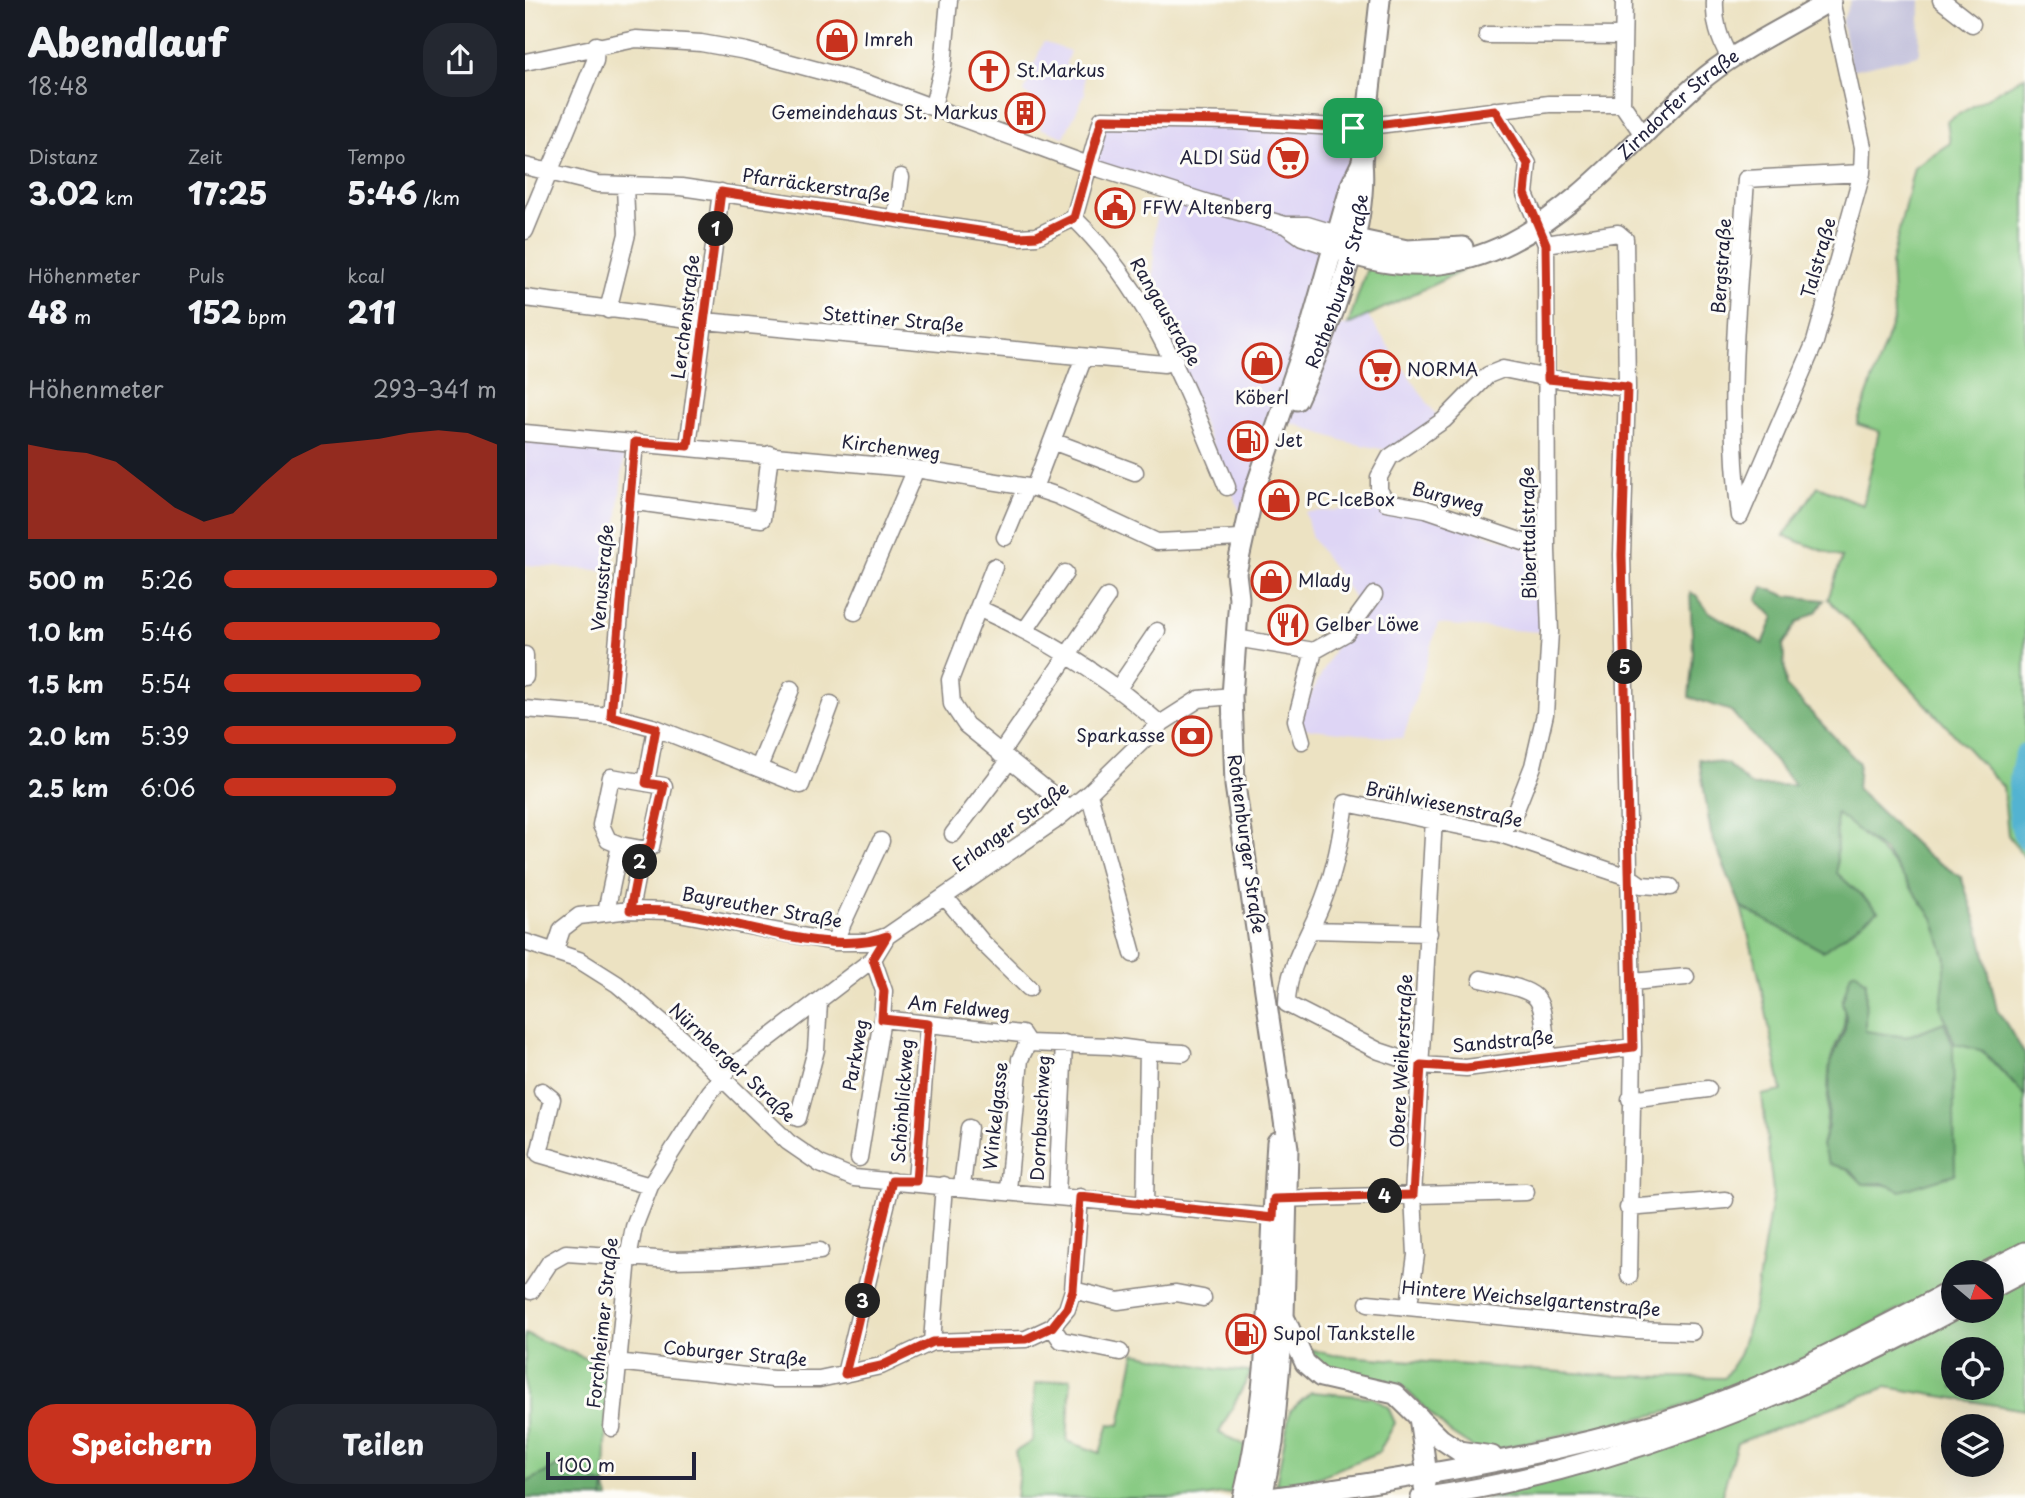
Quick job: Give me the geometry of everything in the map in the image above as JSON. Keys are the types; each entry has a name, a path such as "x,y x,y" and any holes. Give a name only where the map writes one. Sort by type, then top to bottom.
{"main road":[{"name":"Rothenburger Straße","path":"1262,1498 1259,1472 1262,1373 1288,1147 1240,830 1232,748 1231,696 1239,598 1236,573 1241,538 1252,495 1365,188 1362,162 1380,0"},
{"name":"Zirndorfer Straße","path":"1344,244 1407,250 1445,250 1538,224 1593,186 1697,84 1730,58 1831,0"},
{"name":"Rothenburger Straße","path":"1239,598 1248,576 1253,538 1277,450 1320,346 1344,244"},
{"name":"Rothenburger Straße","path":"1243,1498 1259,1472 1277,1410 1284,1317 1281,1208"},
{"path":"2004,1263 2025,1252"},
{"path":"2004,1282 2025,1271"},
{"path":"1270,1498 1427,1475 1518,1458 1665,1420 1794,1370 1941,1296"},
{"path":"1418,1416 1427,1475 1421,1498 1464,1494 1587,1463 1668,1438 1820,1377 1941,1316"},
{"path":"1284,1317 1301,1357 1321,1377 1387,1390 1402,1398 1458,1451 1518,1458"}],"street":[{"path":"933,106 945,56 949,0"},
{"path":"1624,0 1622,104 1644,136"},
{"path":"1714,0 1714,15 1720,41 1730,58"},
{"name":"Talstraße","path":"1740,516 1815,342 1862,173 1863,146 1831,0"},
{"path":"1941,0 1972,24"},
{"path":"1487,35 1623,36"},
{"path":"525,62 596,45 635,39 701,43 734,49 797,63 933,106 1091,166 1285,225 1307,225 1344,244"},
{"path":"525,231 595,61 596,45"},
{"path":"1074,218 1091,166 1102,119 1368,126 1549,104 1622,104"},
{"name":"Biberttalstraße","path":"1495,110 1528,164 1525,194 1546,244 1550,646 1545,714 1533,766 1513,817 1500,834"},
{"name":"Pfarräckerstraße","path":"525,166 599,184 681,187 721,192 1019,237 1037,236 1074,218"},
{"name":"Bergstraße","path":"1740,516 1734,472 1737,328 1747,178 1862,173"},
{"path":"895,217 901,177"},
{"path":"608,310 627,234 625,186"},
{"name":"Lerchenstraße","path":"688,446 721,192"},
{"name":"Rangaustraße","path":"1074,218 1105,248 1140,299 1175,360 1227,486"},
{"path":"1546,244 1618,233 1625,239 1627,387 1622,555 1633,1047 1629,1276"},
{"name":"Stettiner Straße","path":"525,298 705,321 1164,364 1175,360"},
{"path":"1005,537 1052,441 1084,357"},
{"name":"Burgweg","path":"1547,550 1426,509 1386,502 1379,490 1380,477 1389,457 1444,420 1488,375 1503,369 1548,379"},
{"path":"1548,379 1627,387"},
{"name":"Kirchenweg","path":"525,433 916,469 1030,488 1058,496 1157,541 1241,538"},
{"path":"1052,441 1135,472"},
{"name":"Venusstraße","path":"611,716 635,442"},
{"path":"629,501 762,519 770,454"},
{"path":"855,612 916,469"},
{"path":"1734,472 1746,482 1759,472"},
{"path":"994,567 950,680 953,704 966,725 1069,808"},
{"path":"1026,629 1065,573"},
{"path":"1235,638 1314,651 1346,633 1374,595"},
{"path":"953,834 1107,597"},
{"path":"978,608 1026,629 1069,654 1119,687 1160,724"},
{"path":"1119,687 1157,631"},
{"path":"1302,741 1296,720 1314,651"},
{"path":"525,655 525,677"},
{"path":"759,767 791,689"},
{"name":"Erlanger Straße","path":"722,1080 730,1068 819,1003 873,959 887,936 946,898 1089,793 1160,724 1199,699 1231,696"},
{"path":"525,709 611,716 656,728 801,785 831,704"},
{"path":"646,783 656,728"},
{"path":"611,776 646,783 664,786 650,847 642,849 608,840 601,825 611,776"},
{"path":"1089,793 1133,954"},
{"name":"Brühlwiesenstraße","path":"1287,980 1311,930 1336,864 1346,803 1434,818 1500,834 1631,877 1641,886 1671,887"},
{"name":"Obere Weiherstraße","path":"1409,1305 1416,1255 1413,1195 1434,818"},
{"path":"834,942 881,841"},
{"path":"606,912 620,845"},
{"path":"630,910 642,849"},
{"path":"946,898 983,943 1029,988"},
{"name":"Bayreuther Straße","path":"555,950 562,929 579,916 630,910 667,911 834,942 869,942 887,936"},
{"path":"1311,930 1429,933"},
{"name":"Nürnberger Straße","path":"525,942 579,960 617,984 788,1142 820,1164 854,1178 916,1181 1145,1206 1281,1208 1413,1195 1526,1192"},
{"name":"Parkweg","path":"859,1158 882,1019 884,991 873,959"},
{"path":"1632,982 1686,977"},
{"path":"1481,979 1531,991 1540,1000 1548,1057"},
{"name":"Sandstraße","path":"1287,980 1287,1004 1378,1051 1421,1065 1466,1068 1633,1047"},
{"path":"798,1118 815,1051 819,1003"},
{"name":"Am Feldweg","path":"882,1019 1022,1034 1028,1042"},
{"name":"Schönblickweg","path":"916,1181 928,1024"},
{"name":"Winkelgasse","path":"1008,1190 1020,1059 1028,1042 1183,1053"},
{"name":"Dornbuschweg","path":"1057,1195 1064,1043"},
{"path":"1145,1206 1148,1051"},
{"name":"Forchheimer Straße","path":"612,1428 616,1362 634,1227 650,1186 710,1092 722,1080"},
{"path":"1630,1099 1709,1088"},
{"path":"542,1091 552,1099 539,1154 650,1186"},
{"path":"962,1186 969,1128"},
{"path":"845,1374 892,1181"},
{"path":"932,1342 944,1185"},
{"path":"1080,1197 1073,1290 1067,1308 1052,1327 1061,1340 1121,1352"},
{"path":"1629,1208 1725,1200"},
{"path":"531,1291 557,1255 566,1253 628,1258 722,1259 820,1251"},
{"path":"1073,1290 1118,1301 1176,1293 1203,1298"},
{"name":"Hintere Weichselgartenstraße","path":"1368,1303 1692,1332"},
{"name":"Coburger Straße","path":"616,1362 783,1380 819,1379 881,1366 932,1342 1026,1339 1052,1327"}],"shaded area":[{"path":"1851,0 1920,0 1919,55 1851,70 1842,22"},
{"path":"1043,42 1070,51 1065,66 1083,72 1085,93 1064,137 1040,128 1046,111 1033,106 1031,98 1024,92"},
{"path":"1104,122 1355,129 1328,257 1305,331 1348,325 1368,316 1438,418 1391,451 1347,442 1282,420 1242,516 1152,304 1157,189 1093,167"},
{"path":"525,440 625,447 612,571 525,565"},
{"path":"1354,509 1415,511 1542,552 1539,632 1438,624 1403,739 1294,727 1358,603 1312,538 1305,512"}],"green space":[{"path":"2025,76 2025,858 2008,835 2003,787 1828,599 1842,558 1784,536 1818,486 1863,505 1879,431 1857,424 1894,318 1891,264 1914,167 1950,143 1947,121"},
{"path":"1368,265 1459,266 1462,271 1348,325"},
{"path":"1763,587 1787,596 1824,600 1817,611 1797,623 1783,645 1786,686 1859,763 1857,789 1924,853 1961,877 1979,929 1997,1009 2025,1054 2025,1096 1983,1051 1955,1044 1941,1008 1946,959 1933,918 1885,852 1836,813 1837,873 1878,911 1823,951 1741,907 1711,834 1699,759 1727,764 1751,786 1795,785 1731,711 1689,697 1693,653 1690,593 1696,595 1708,611 1763,644 1774,617 1757,600"},
{"path":"1836,812 1888,859 1920,896 1942,938 1946,960 1941,1008 2025,1096 2025,1243 1995,1260 1941,1260 1941,1289 1801,1360 1671,1411 1499,1449 1475,1449 1449,1432 1401,1385 1319,1364 1305,1348 1333,1355 1617,1376 1724,1378 1739,1355 1754,1307 1773,1192 1762,1095 1782,1091 1758,972 1741,907 1823,950 1837,873","holes":["1866,982 1864,1031 1906,1037 1944,1022 1889,1185 1864,1184 1822,1146 1830,1064 1844,1021 1842,1001"]},
{"path":"1856,971 1866,982 1865,1031 1906,1037 1944,1022 1953,1045 1955,1174 1901,1191 1882,1183 1863,1184 1849,1169 1829,1164 1822,1146 1828,1126 1830,1063 1845,1029 1846,1016 1842,1002 1851,973"},
{"path":"2025,1277 2025,1410 1965,1400 2004,1400 2004,1337 1941,1337 1941,1396 1886,1387 1737,1443 1721,1498 1485,1498 1586,1474 1916,1336 1941,1323 2004,1323 2004,1288"},
{"path":"525,1334 608,1367 605,1486 609,1498 525,1498"},
{"path":"1135,1353 1216,1369 1251,1372 1219,1433 1247,1446 1234,1492 1196,1498 1016,1498 1019,1471 1015,1452 1032,1441 1035,1384 1071,1378 1067,1441 1100,1453 1109,1424 1120,1425"},
{"path":"1311,1392 1371,1397 1388,1407 1395,1423 1379,1452 1295,1487 1276,1484 1290,1411"},
{"path":"561,1464 605,1486 604,1498 525,1498 525,1483"}],"waterway":[{"path":"2025,752 2017,797 2019,822 2025,840"}],"place":[{"name":"Imreh","path":"837,40"},
{"name":"St.Markus","path":"989,71"},
{"name":"Gemeindehaus St. Markus","path":"1025,113"},
{"name":"ALDI Süd","path":"1288,158"},
{"name":"FFW Altenberg","path":"1115,208"},
{"name":"Köberl","path":"1262,363"},
{"name":"NORMA","path":"1380,370"},
{"name":"Jet","path":"1248,441"},
{"name":"PC-IceBox","path":"1279,500"},
{"name":"Mlady","path":"1271,581"},
{"name":"Gelber Löwe","path":"1288,625"},
{"name":"Sparkasse","path":"1192,736"},
{"name":"Supol Tankstelle","path":"1246,1334"}],"route":[{"path":"1495,110 1528,164 1525,194 1546,244 1548,379 1627,387 1622,555 1633,1047 1466,1068 1421,1065 1413,1195 1274,1199 1273,1218 1080,1197 1073,1290 1067,1308 1052,1327 1026,1339 959,1339 932,1342 881,1366 845,1374 892,1181 916,1181 928,1024 882,1019 884,991 873,959 887,936 869,942 834,942 667,911 630,910 642,849 650,847 664,786 646,783 656,728 611,716 635,442 688,446 721,192 1019,237 1037,236 1074,218 1091,166 1102,119 1235,121 1353,128 1495,110"}]}
